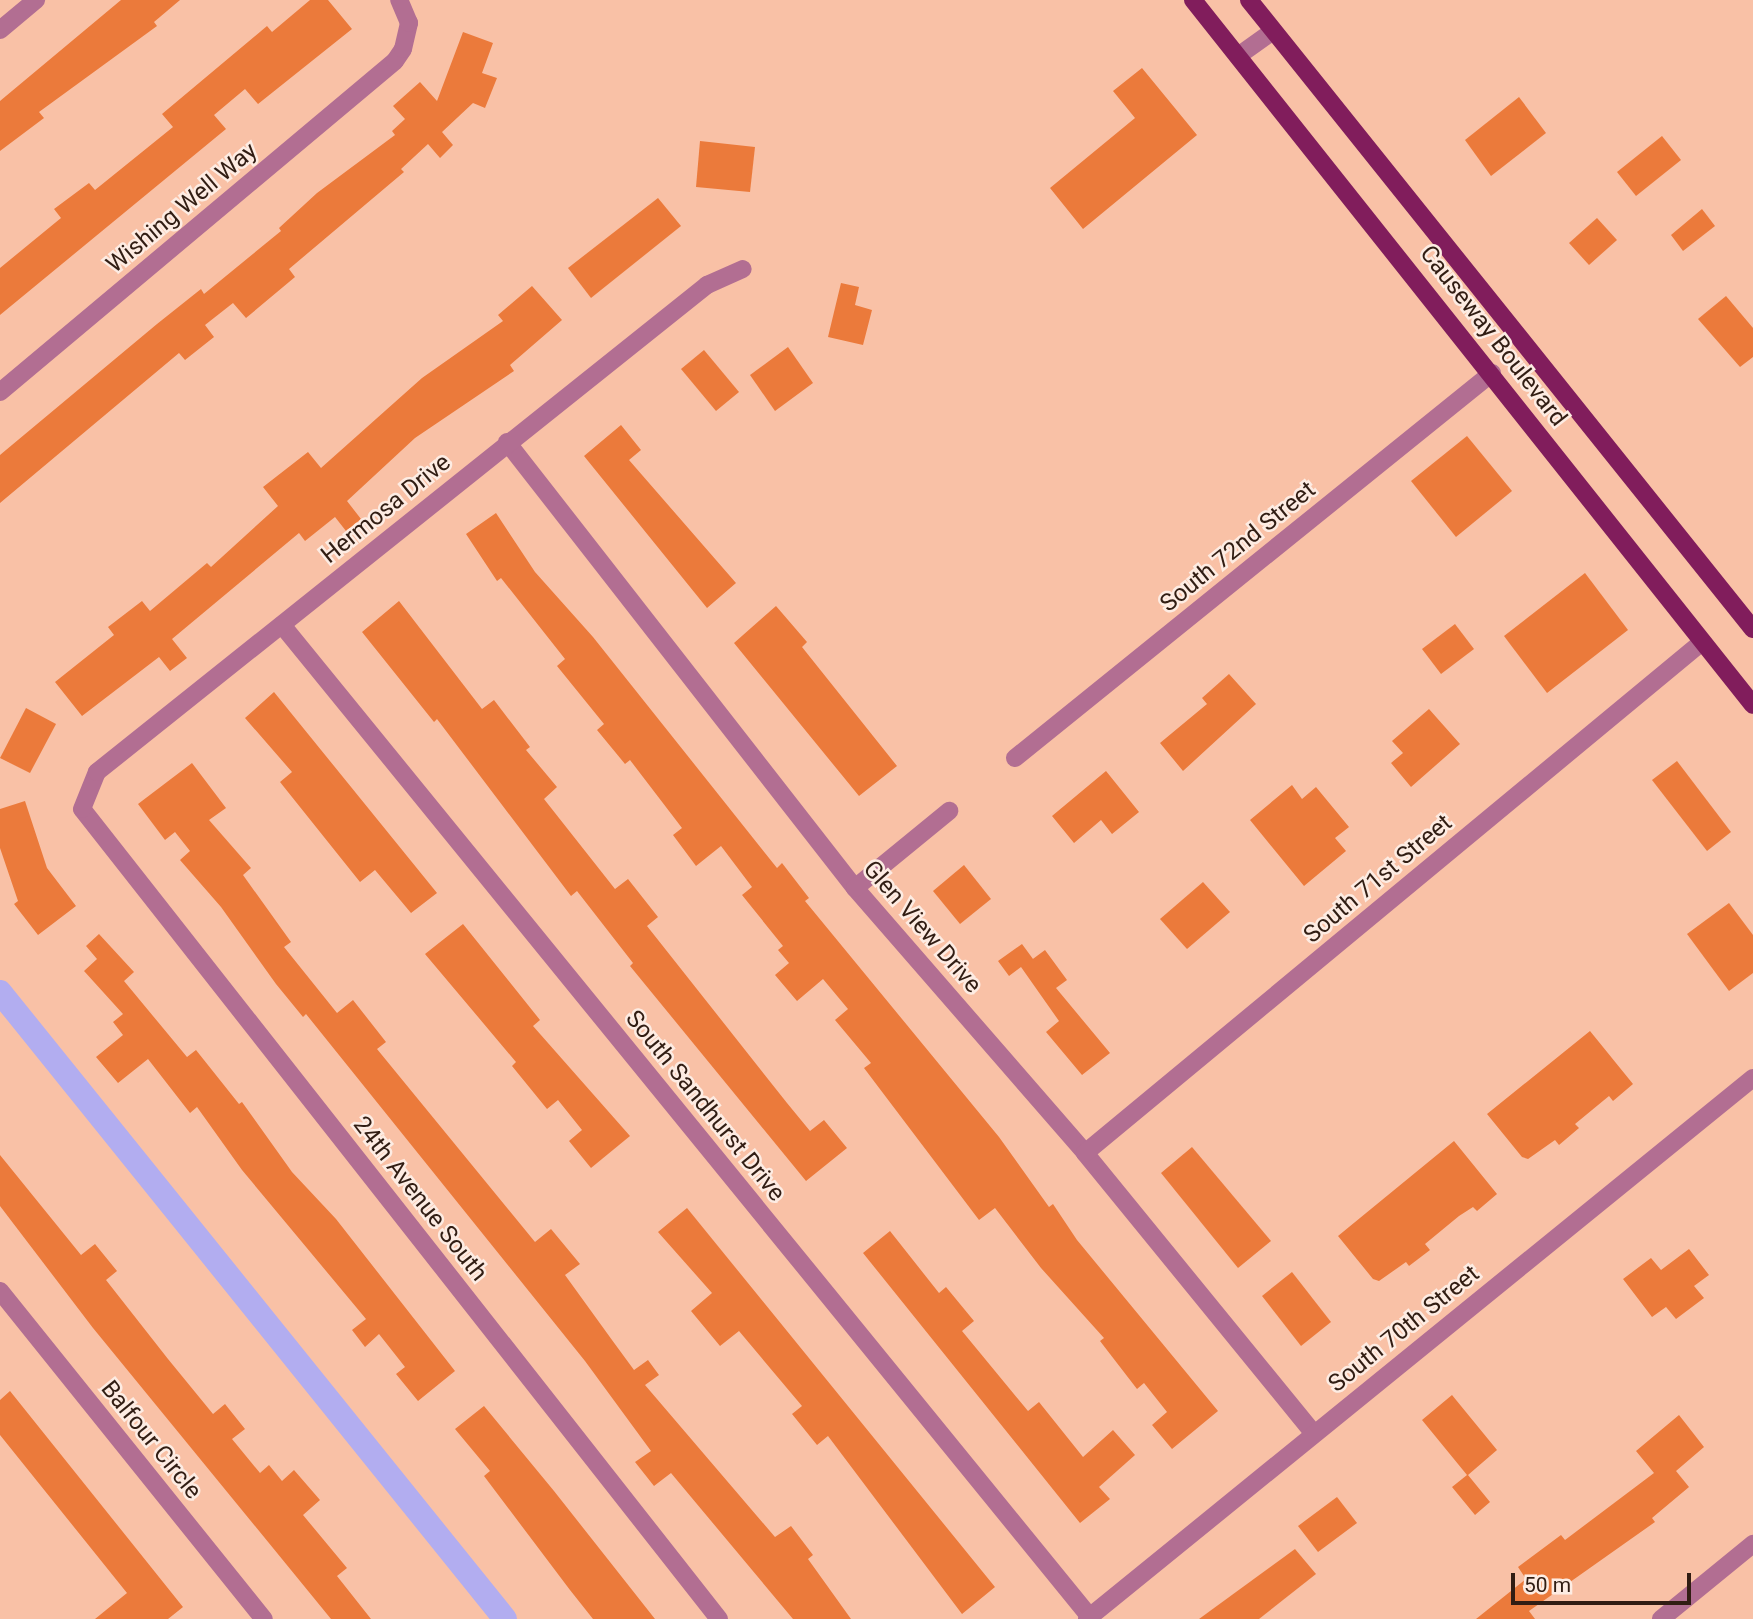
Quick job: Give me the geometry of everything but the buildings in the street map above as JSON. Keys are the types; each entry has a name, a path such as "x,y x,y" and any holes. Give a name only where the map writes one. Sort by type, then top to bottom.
{"main road":[{"name":"Causeway Boulevard","path":"1193,0 1492,373 1753,705"},
{"name":"Causeway Boulevard","path":"1249,0 1753,629"}],"street":[{"path":"0,30 36,0"},
{"name":"Wishing Well Way","path":"0,392 395,61 403,49 409,23 399,0"},
{"path":"1238,56 1273,31"},
{"name":"Hermosa Drive","path":"82,809 97,772 706,285 743,269"},
{"name":"South 72nd Street","path":"1015,758 1492,373"},
{"name":"Glen View Drive","path":"507,442 855,888 1085,1153 1314,1434"},
{"name":"South Sandhurst Drive","path":"282,625 1088,1618"},
{"name":"South 71st Street","path":"1085,1153 1702,642"},
{"name":"24th Avenue South","path":"82,809 719,1619"},
{"path":"855,888 950,811"},
{"name":"South 70th Street","path":"1088,1618 1753,1078"},
{"name":"Balfour Circle","path":"0,1291 264,1619"},
{"path":"1661,1619 1753,1544"}],"waterway":[{"path":"0,992 505,1619"}]}
